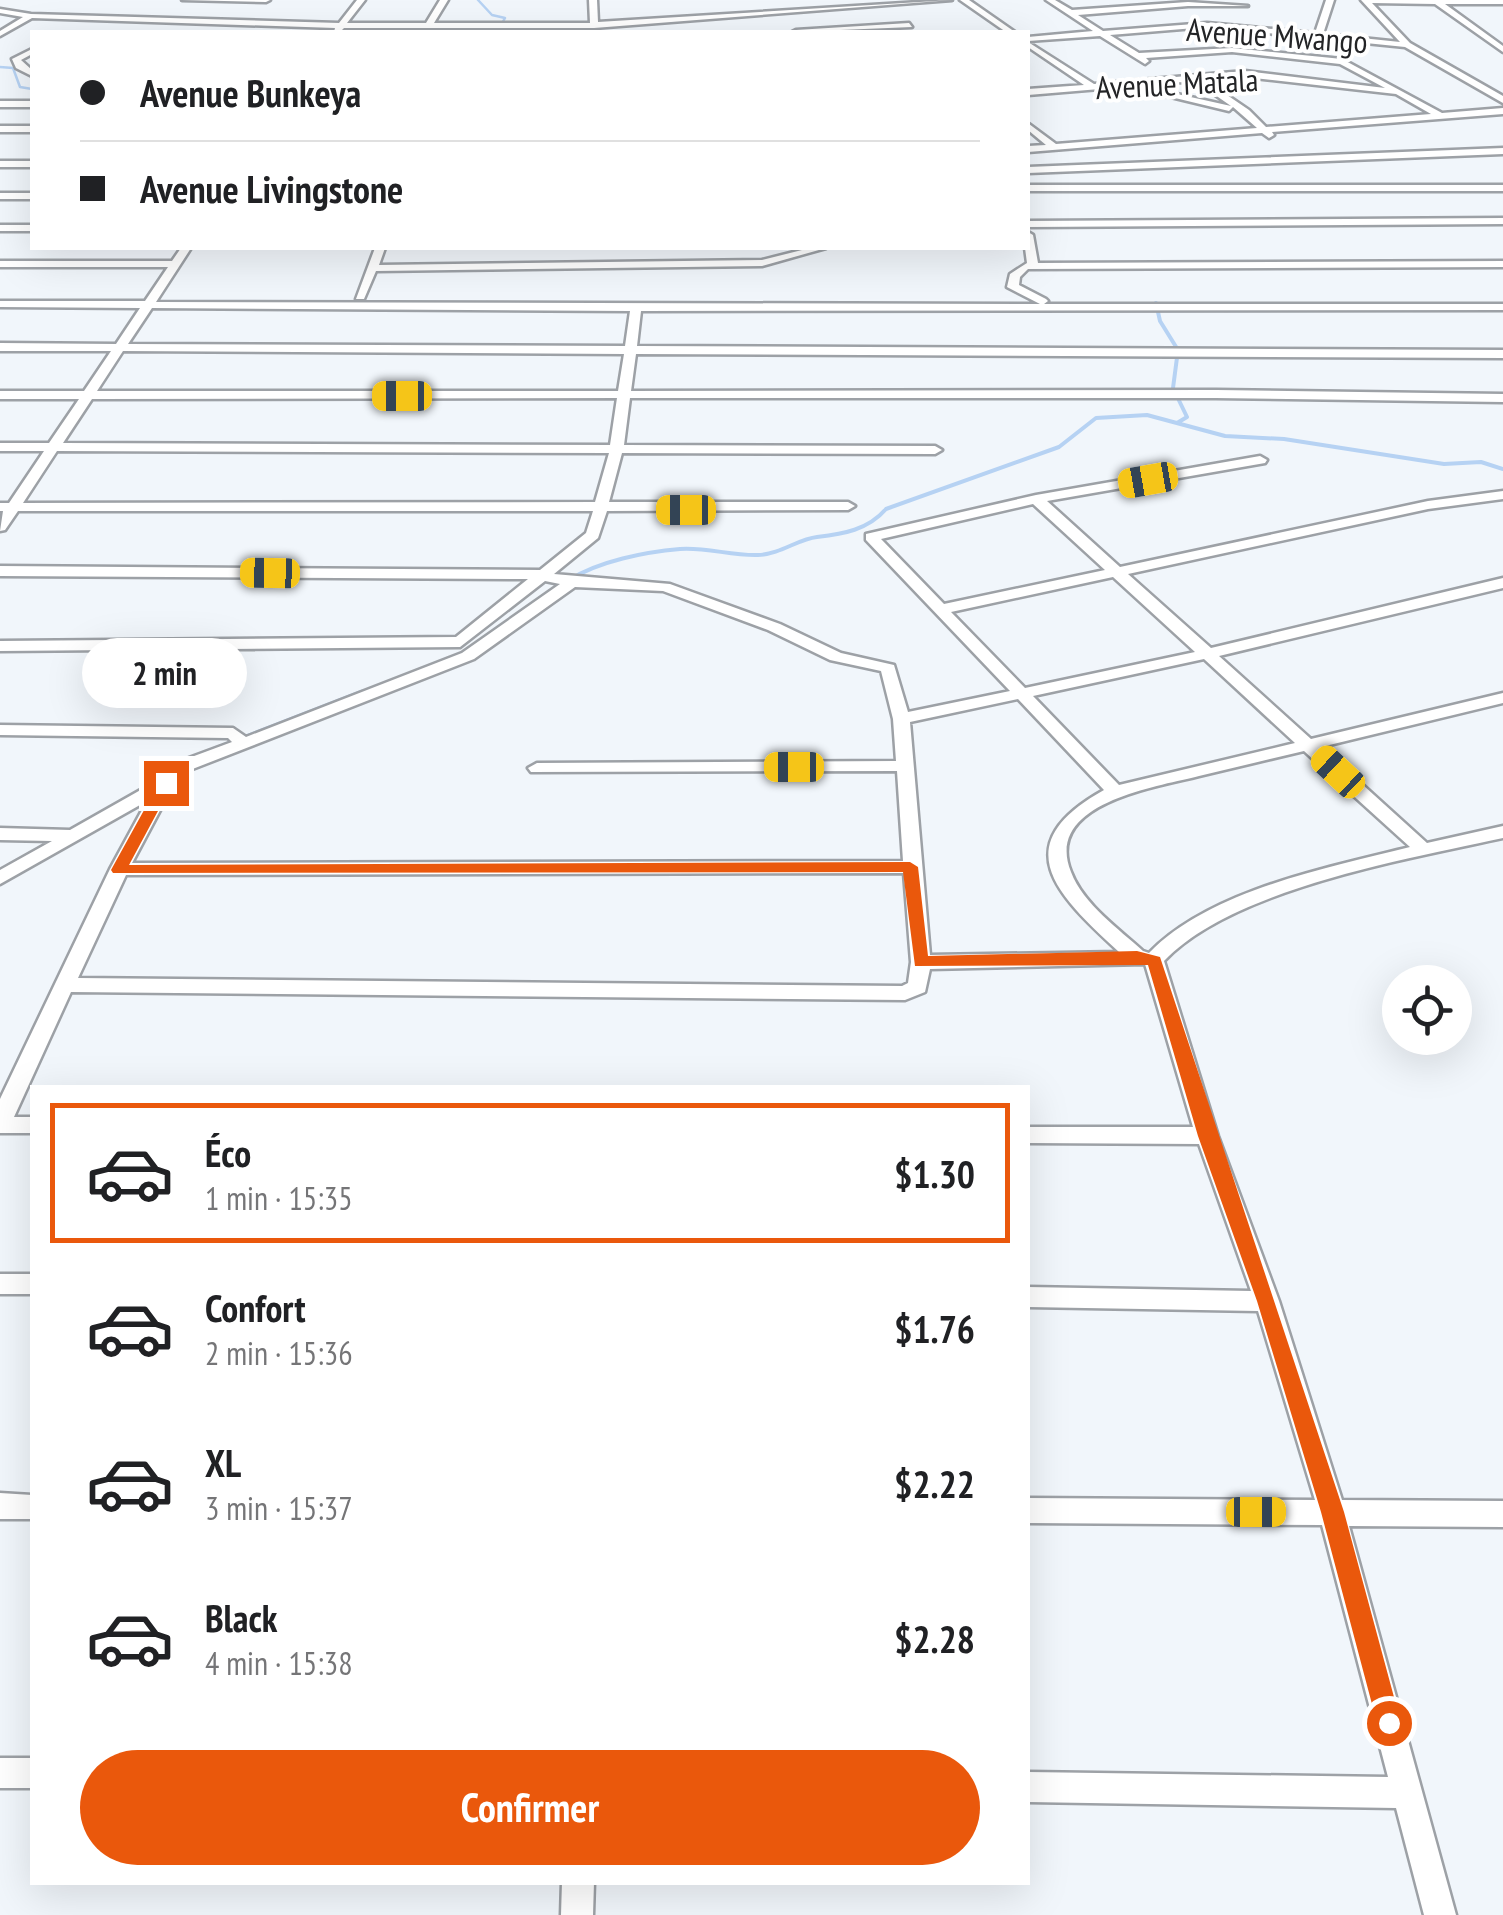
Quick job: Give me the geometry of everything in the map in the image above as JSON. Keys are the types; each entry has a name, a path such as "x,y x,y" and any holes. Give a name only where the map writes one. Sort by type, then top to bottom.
{"street":[{"path":"186,0 266,0"},
{"path":"338,29 361,0"},
{"path":"428,26 444,0"},
{"path":"593,0 596,29"},
{"path":"0,10 31,16 338,29 596,29 616,24 881,2 948,0"},
{"path":"964,0 1008,30"},
{"path":"1050,0 1175,80"},
{"path":"1319,35 1330,0"},
{"path":"1366,0 1503,2"},
{"path":"1366,0 1407,45 1503,100"},
{"path":"198,23 231,2"},
{"path":"881,2 916,30"},
{"path":"1437,2 1503,50"},
{"path":"1069,13 1246,3"},
{"path":"1226,26 1246,3"},
{"path":"0,10 16,4"},
{"path":"681,8 690,18"},
{"path":"0,35 31,16"},
{"path":"828,30 909,25"},
{"name":"Avenue Mwango","path":"1030,42 1226,26 1407,45"},
{"path":"0,35 16,38"},
{"path":"1030,43 1092,87"},
{"name":"Avenue Mwango","path":"1136,56 1232,50 1342,62 1398,92"},
{"path":"30,53 16,59 19,66 30,71"},
{"name":"Avenue Matala","path":"1030,92 1246,74 1398,92 1440,115"},
{"path":"1196,78 1246,112 1262,132 1278,140"},
{"path":"1111,86 1175,94 1246,112"},
{"path":"0,104 30,104"},
{"path":"1030,149 1503,111"},
{"path":"0,129 30,129"},
{"path":"1030,129 1051,144 1050,148"},
{"path":"1294,148 1311,158 1339,185"},
{"path":"1030,170 1503,151"},
{"path":"0,164 30,164"},
{"path":"1030,188 1503,188"},
{"path":"0,196 30,196"},
{"path":"1030,224 1503,221"},
{"path":"0,228 30,228"},
{"path":"1030,246 1033,260"},
{"path":"0,527 7,507 54,448 184,250"},
{"path":"360,297 379,250"},
{"path":"373,268 762,262 813,250"},
{"path":"1060,306 1013,287 1018,271 1033,260 1084,264 1503,264"},
{"path":"0,264 174,264"},
{"path":"0,304 1503,307"},
{"path":"0,646 449,645 476,632 586,542 616,451 636,308"},
{"path":"0,347 1503,354"},
{"path":"0,395 1216,394 1503,398"},
{"path":"0,448 935,450"},
{"path":"1115,791 871,537 1036,499 1260,460"},
{"path":"942,609 1428,505 1503,495"},
{"path":"1036,499 1423,850"},
{"path":"7,507 598,510 848,506"},
{"path":"0,571 540,576 665,587 774,627 836,658 888,668 901,718 910,867 921,962 918,987 905,992 68,985"},
{"path":"0,878 166,783 184,766 237,737 468,656 565,580"},
{"path":"901,718 1207,654 1503,583"},
{"path":"1440,1915 1332,1512 1266,1301 1146,959 1085,910 1058,860 1057,835 1064,822 1086,804 1115,791 1503,698"},
{"path":"0,730 237,737"},
{"path":"538,768 905,766"},
{"path":"30,1126 0,1124 68,985 118,870 166,783"},
{"path":"921,962 1146,959 1174,936 1222,912 1423,850 1503,832"},
{"path":"0,834 70,836"},
{"path":"118,870 910,867"},
{"path":"1030,1134 1207,1136"},
{"path":"0,1284 30,1284"},
{"path":"1030,1298 1266,1301"},
{"path":"0,1506 30,1506"},
{"path":"1030,1511 1503,1514"},
{"path":"0,1772 30,1773"},
{"path":"1030,1787 1408,1793"},
{"path":"577,1915 578,1885"}],"waterway":[{"path":"478,0 492,15 505,18 498,30"},
{"path":"0,67 13,68 20,87 30,89"},
{"path":"1156,303 1160,321 1178,350 1173,388 1187,417 1177,423"},
{"path":"569,580 608,563 652,552 690,549 758,555 810,538 854,530 886,509 1059,447 1096,418 1147,415 1225,436 1284,439 1444,464 1481,462 1503,469"},
{"path":"202,754 362,692"}],"route":[{"path":"166,783 118,870 910,867 921,962 1137,957 1154,960 1207,1136 1266,1301 1332,1512 1389,1723"}]}
